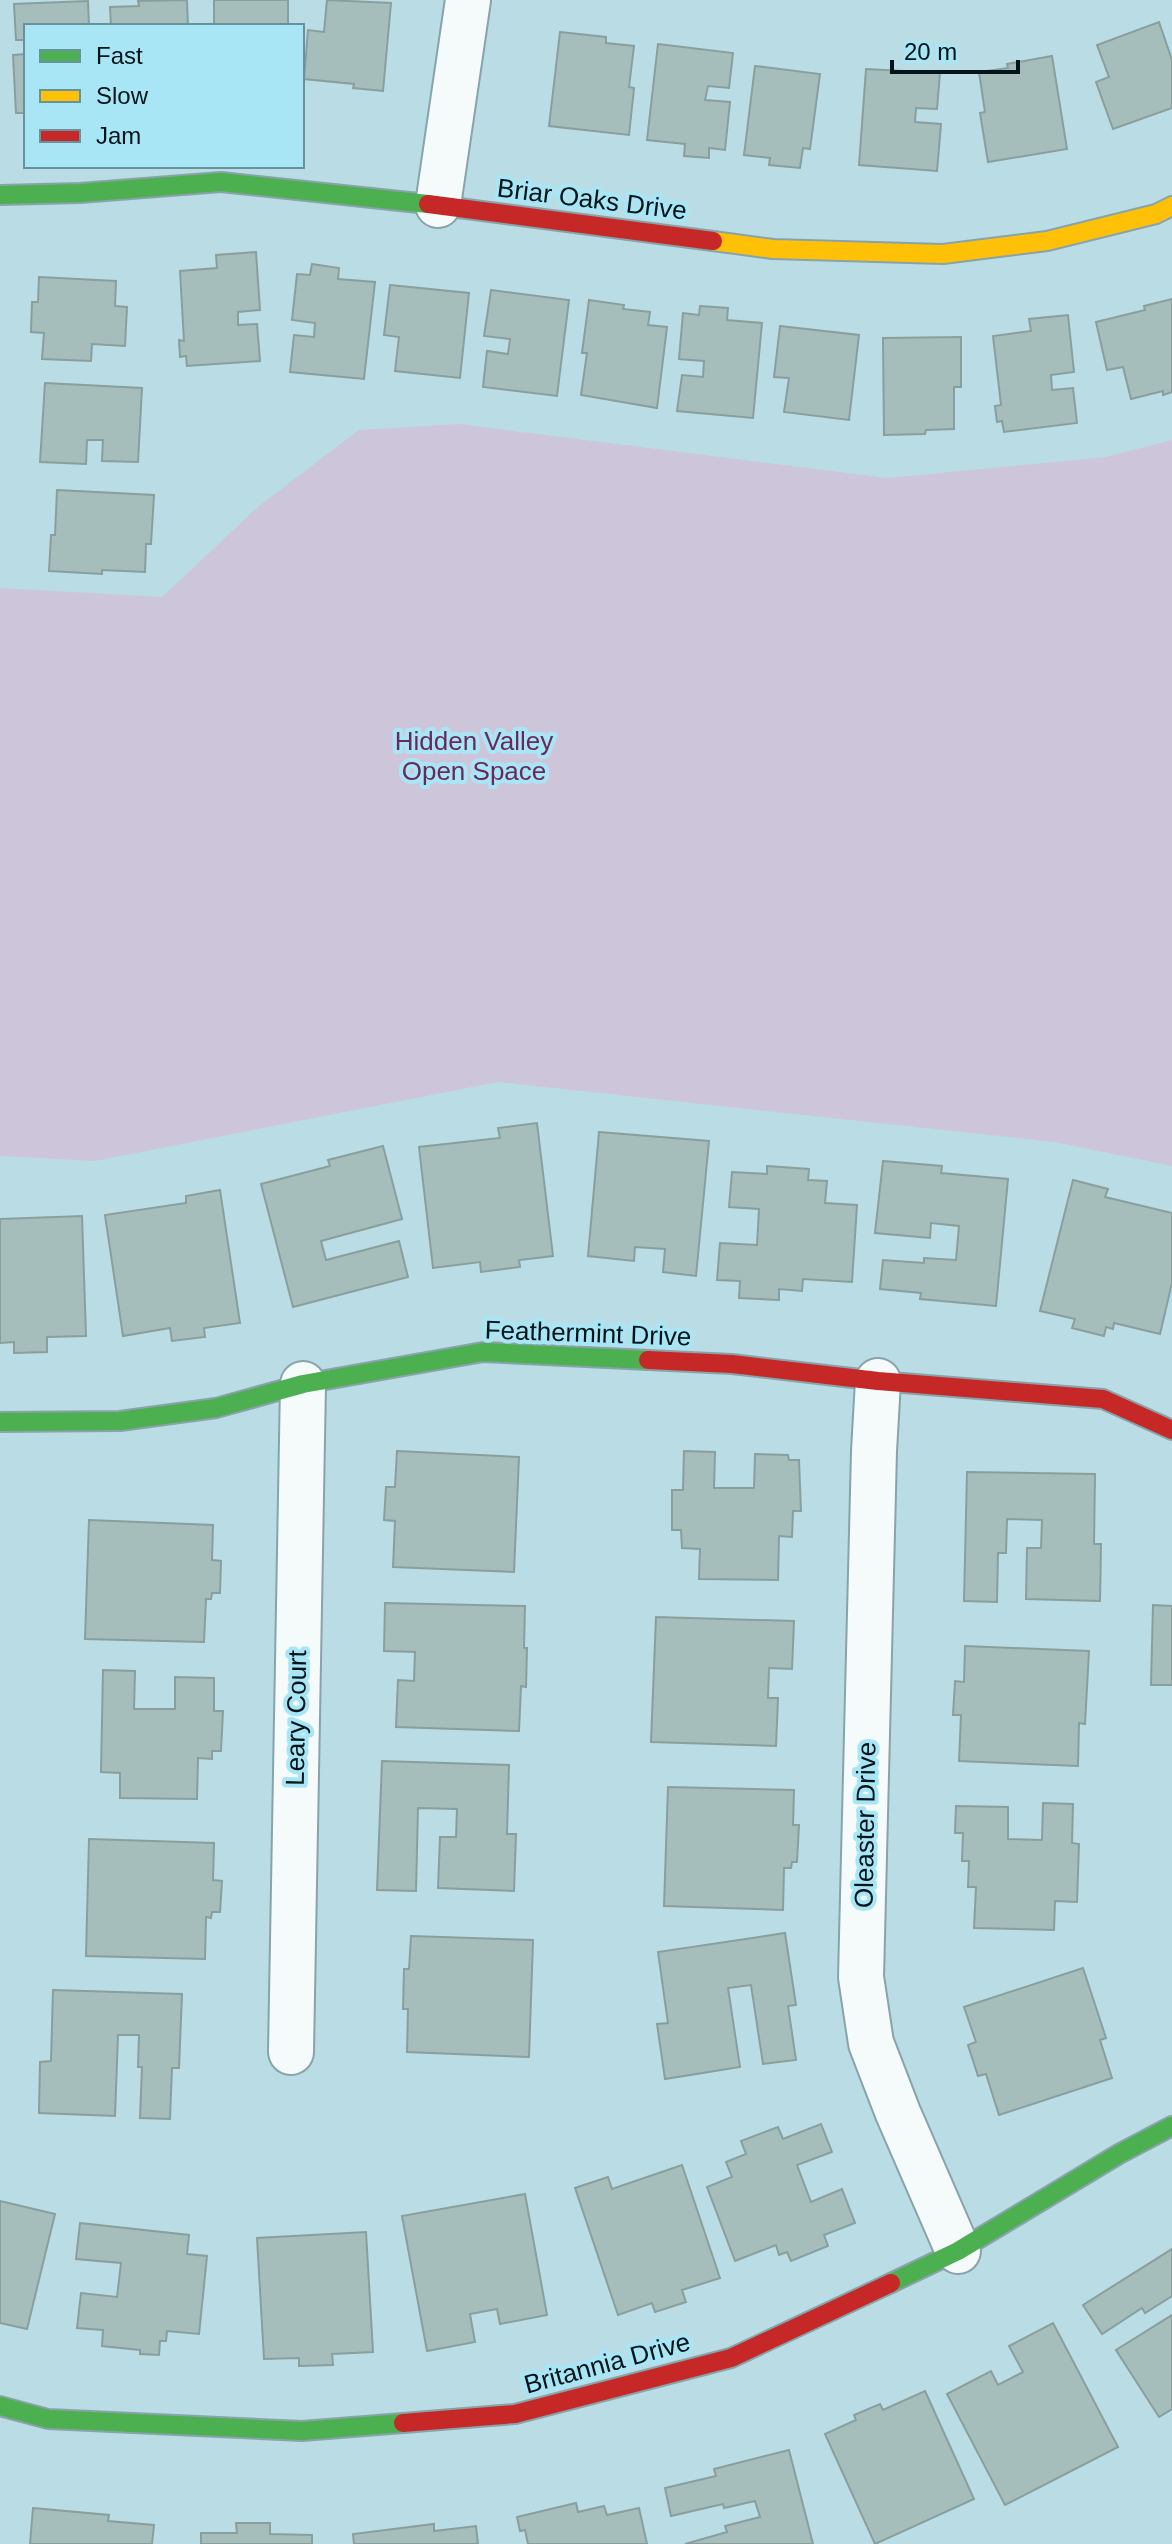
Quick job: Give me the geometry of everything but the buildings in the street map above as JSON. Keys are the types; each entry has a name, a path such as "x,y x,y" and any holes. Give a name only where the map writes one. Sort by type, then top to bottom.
{"street":[{"path":"438,205 468,0"},
{"name":"Briar Oaks Drive","path":"0,195 80,193 221,182 438,205 773,249 943,254 1047,241 1156,214 1172,206"},
{"name":"Feathermint Drive","path":"0,1422 120,1421 216,1408 303,1384 483,1352 732,1364 878,1381 1103,1399 1172,1430"},
{"name":"Oleaster Drive","path":"878,1381 861,1977 871,2043 958,2251"},
{"name":"Leary Court","path":"291,2052 303,1384"},
{"name":"Britannia Drive","path":"0,2406 48,2419 302,2431 515,2414 731,2358 958,2251 1119,2154 1172,2126"}],"green space":[{"name":"Hidden Valley Open Space","path":"459,424 887,478 1106,457 1172,440 1172,1166 1054,1142 498,1082 95,1161 0,1156 0,588 162,597 259,506 359,430"}],"traffic: fast":[{"path":"0,195 80,193 221,182 428,204"},
{"path":"0,1422 120,1421 216,1408 303,1384 483,1352 648,1360"},
{"path":"891,2283 958,2251 1119,2154 1172,2126"},
{"path":"0,2406 48,2419 302,2431 403,2423"}],"traffic: slow":[{"path":"713,241 773,249 943,254 1047,241 1156,214 1172,206"}],"traffic: jam":[{"path":"428,204 713,241"},
{"path":"648,1360 732,1364 878,1381 1103,1399 1172,1430"},
{"path":"403,2423 515,2414 731,2358 891,2283"}]}
